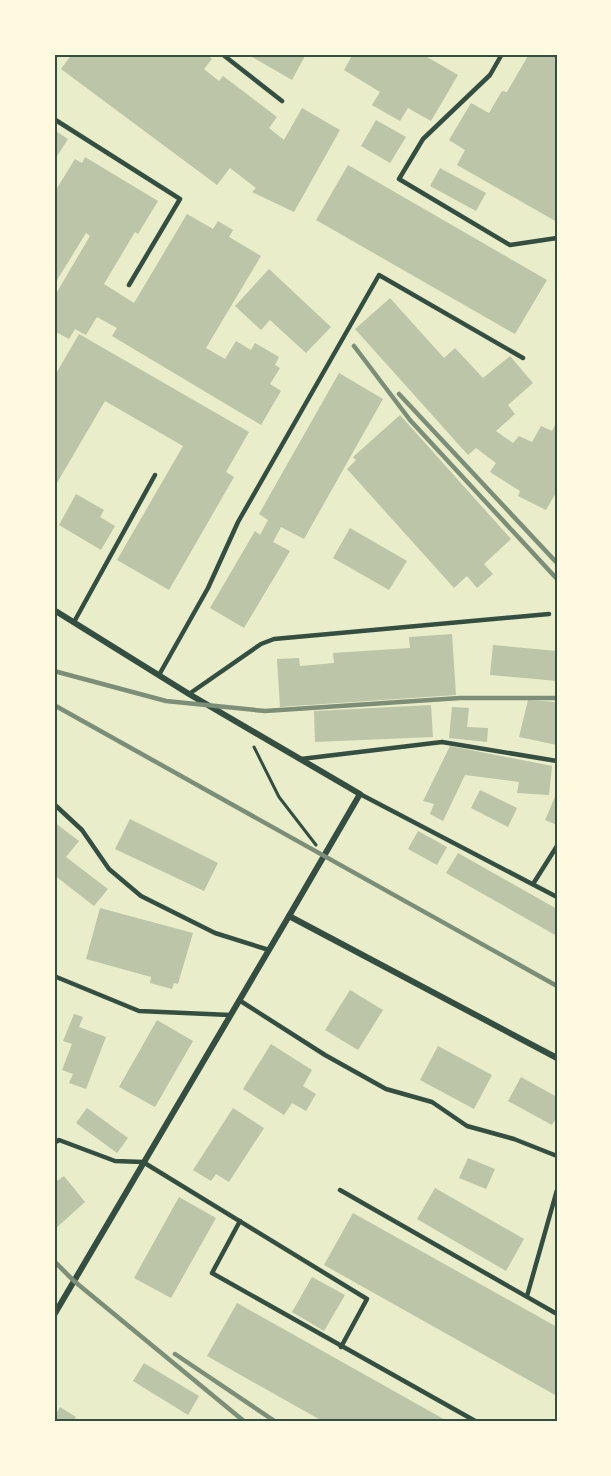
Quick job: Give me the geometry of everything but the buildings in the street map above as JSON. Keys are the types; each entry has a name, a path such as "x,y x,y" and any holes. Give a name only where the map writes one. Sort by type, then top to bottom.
{"street":[{"path":"54,610 189,694 360,794 54,1315"},
{"path":"289,916 557,1058"}],"lane":[{"path":"222,54 282,101"},
{"path":"502,54 490,75 423,139 399,179 510,245 557,238"},
{"path":"54,119 180,200 129,285"},
{"path":"159,675 208,588 238,522 379,276 523,358"},
{"path":"74,622 155,474"},
{"path":"189,694 261,644 274,639 549,614"},
{"path":"301,759 442,742 557,761"},
{"path":"360,794 557,897"},
{"path":"54,804 82,830 110,869 141,896 215,933 269,950"},
{"path":"533,884 557,846"},
{"path":"54,976 139,1011 230,1015"},
{"path":"239,1000 325,1055 386,1089 432,1102 466,1126 514,1139 557,1156"},
{"path":"54,1143 59,1140 116,1161 144,1162 367,1299 341,1347"},
{"path":"340,1190 557,1314"},
{"path":"527,1296 557,1190"},
{"path":"240,1221 212,1273 477,1422"}],"path":[{"path":"244,727 279,796 324,857"}],"railway":[{"path":"354,346 410,420 557,579"},
{"path":"399,394 557,563"},
{"path":"54,671 166,701 265,711 460,698 557,698"},
{"path":"54,705 557,986"},
{"path":"54,1261 74,1281 245,1422"},
{"path":"175,1354 276,1422"}]}
